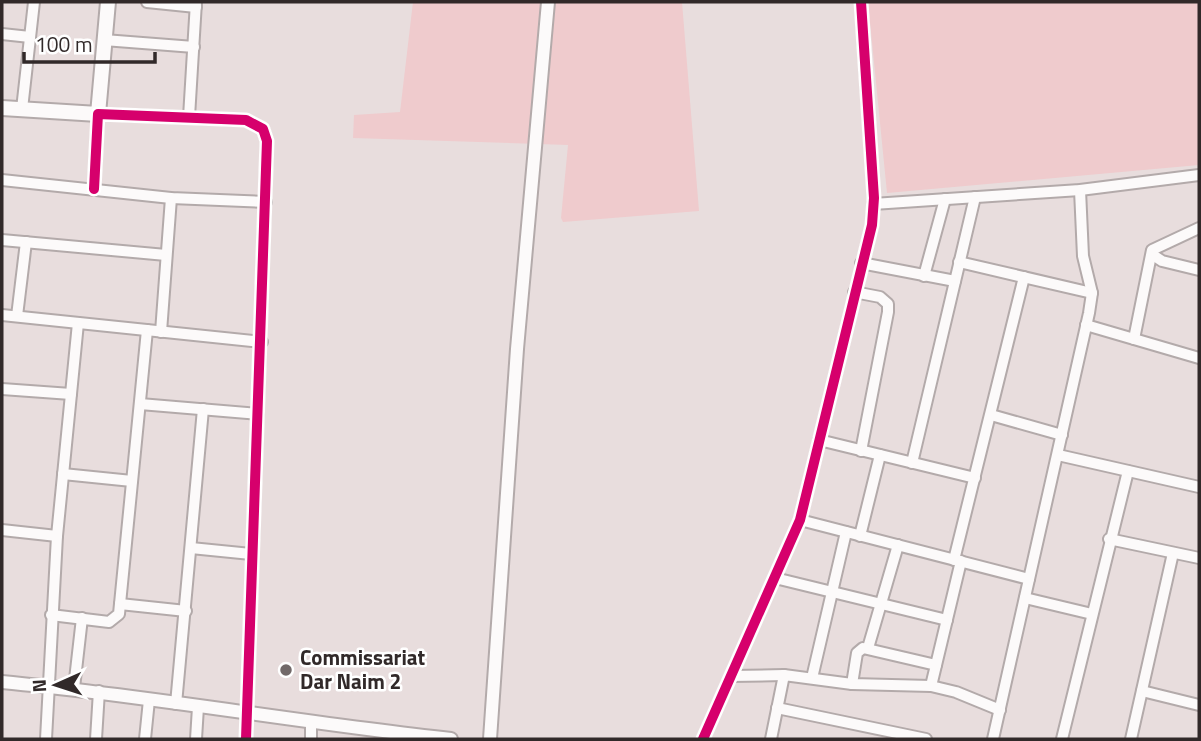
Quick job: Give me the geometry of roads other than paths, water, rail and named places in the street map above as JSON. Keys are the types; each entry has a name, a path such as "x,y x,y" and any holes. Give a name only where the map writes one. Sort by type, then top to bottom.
{"main road":[{"path":"2,108 98,114 107,2"}],"street":[{"path":"22,109 34,2"},
{"path":"147,2 196,4 189,117"},
{"path":"490,739 517,349 548,2"},
{"path":"703,739 800,520 872,225 861,2"},
{"path":"2,34 30,37"},
{"path":"104,40 194,47"},
{"path":"94,188 98,114 246,120 263,129 267,141 267,202 251,554 246,739"},
{"path":"873,204 1080,190 1199,175"},
{"path":"2,180 171,198 267,202"},
{"path":"993,739 1092,293 1083,256 1080,190"},
{"path":"912,463 975,197"},
{"path":"161,332 171,198"},
{"path":"924,276 945,199"},
{"path":"1133,339 1155,247 1199,228"},
{"path":"2,240 166,255"},
{"path":"18,316 26,242"},
{"path":"1153,255 1161,261 1199,266"},
{"path":"959,262 1092,293"},
{"path":"861,263 955,281"},
{"path":"930,686 947,620 975,478 1024,277"},
{"path":"854,292 880,297 888,304 861,451"},
{"path":"2,315 262,342"},
{"path":"46,739 57,536 78,323"},
{"path":"1086,325 1199,358"},
{"path":"51,615 114,620 120,604 147,330"},
{"path":"2,389 71,394"},
{"path":"140,404 258,414"},
{"path":"176,704 203,409"},
{"path":"991,415 1062,435"},
{"path":"819,440 975,478"},
{"path":"860,536 880,455"},
{"path":"1058,455 1199,487"},
{"path":"1062,739 1109,539 1128,471"},
{"path":"63,474 132,481"},
{"path":"800,520 1029,579"},
{"path":"2,530 57,536"},
{"path":"812,678 846,532"},
{"path":"1109,539 1199,558"},
{"path":"868,649 898,545"},
{"path":"191,548 251,554"},
{"path":"1131,739 1173,553"},
{"path":"775,578 947,620"},
{"path":"1024,598 1092,614"},
{"path":"120,604 186,611"},
{"path":"74,688 82,618"},
{"path":"852,684 859,649 936,665"},
{"path":"731,676 784,675 852,684 930,686 956,692 1000,710"},
{"path":"771,739 784,675"},
{"path":"2,682 99,691 384,735 451,739"},
{"path":"96,739 99,691"},
{"path":"1142,691 1199,705"},
{"path":"145,739 149,700"},
{"path":"196,739 198,707"},
{"path":"777,708 926,739"},
{"path":"311,722 311,739"}],"place":[{"name":"Commissariat Dar Naim 2","path":"286,670"}]}
